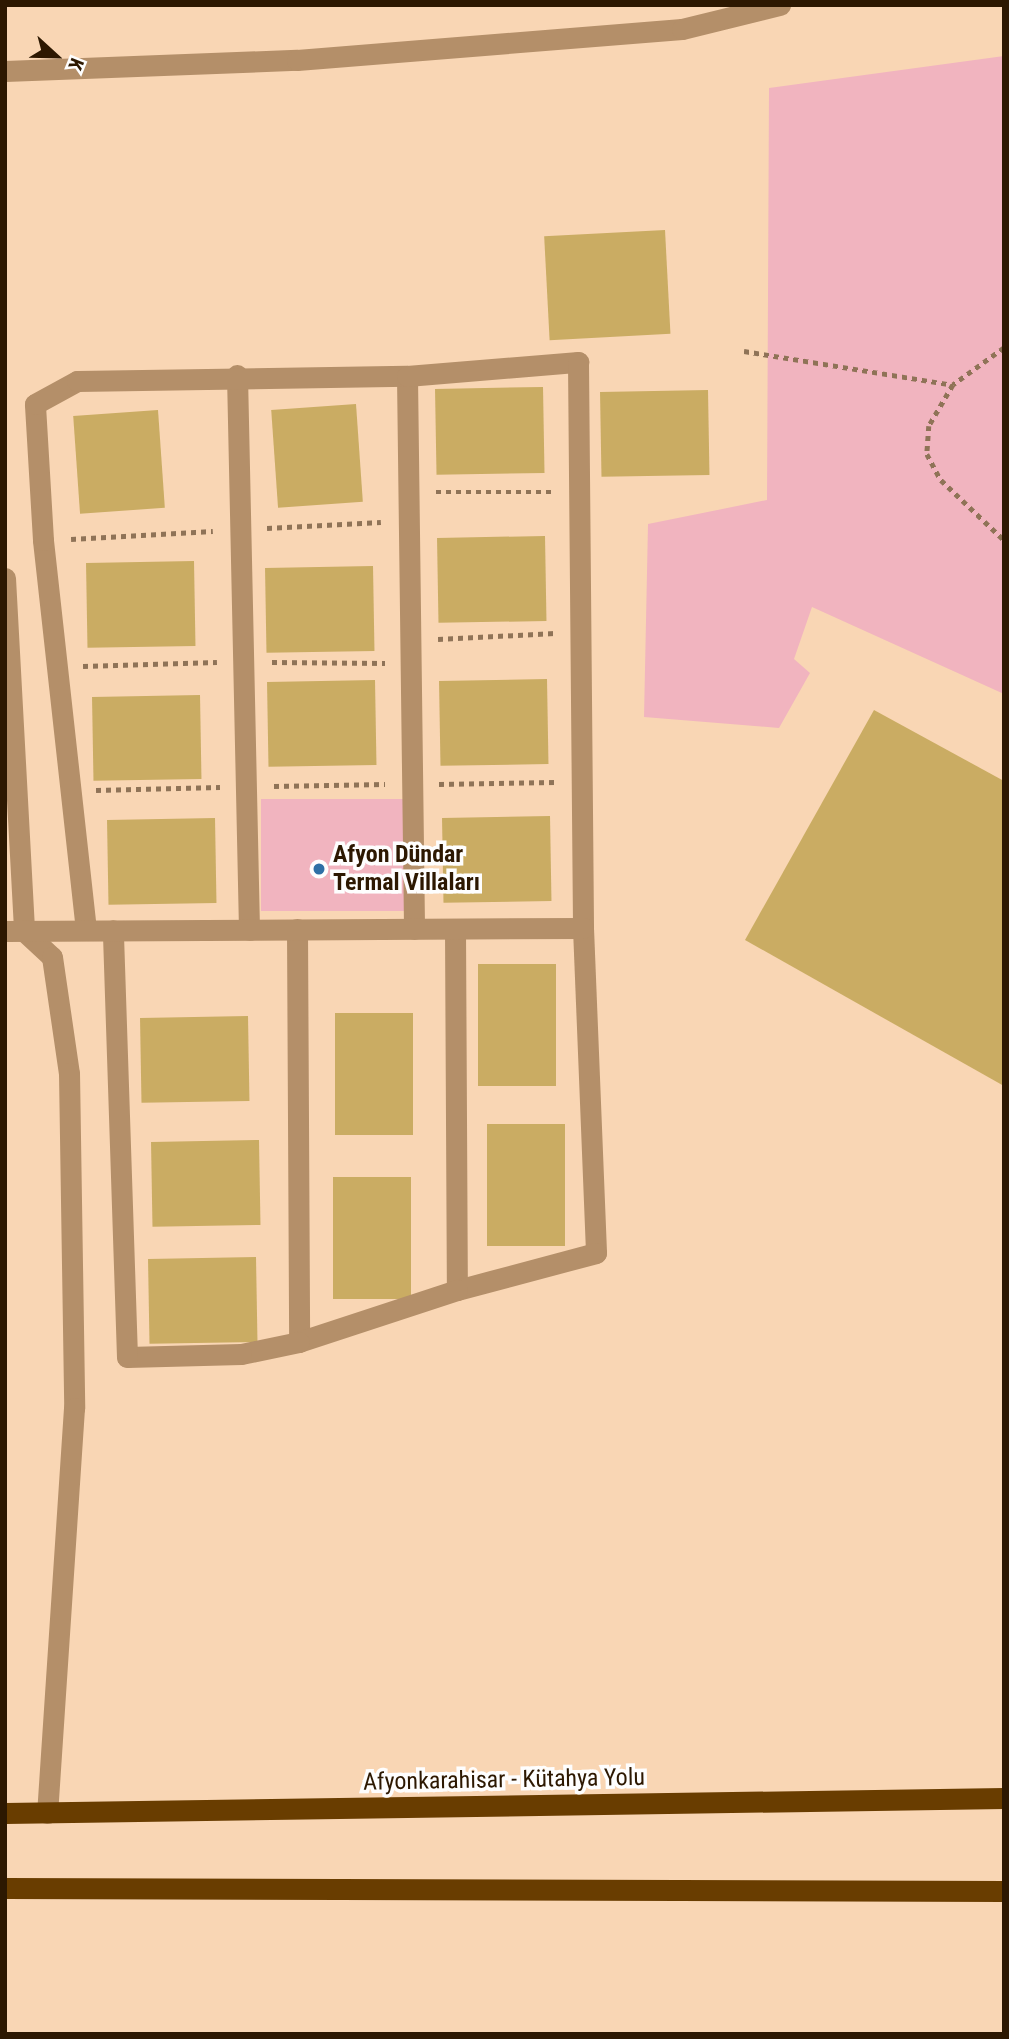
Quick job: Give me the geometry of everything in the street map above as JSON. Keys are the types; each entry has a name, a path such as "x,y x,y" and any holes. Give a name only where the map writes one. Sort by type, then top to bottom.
{"highway":[{"name":"Afyonkarahisar - Kütahya Yolu","path":"5,1813 1004,1798"},
{"path":"5,1888 1004,1891"}],"street":[{"path":"5,71 297,60 668,30 780,5"},
{"path":"86,930 43,540 34,404 77,381 237,375 407,376 578,362 583,928 596,1253 457,1290 299,1342 241,1354 127,1357 113,930"},
{"path":"237,375 249,930"},
{"path":"407,376 414,929"},
{"path":"5,578 15,931"},
{"path":"15,931 583,928"},
{"path":"297,929 299,1342"},
{"path":"456,929 457,1290"},
{"path":"15,931 52,957 69,1073 74,1408 47,1813"}],"path":[{"path":"1004,348 953,385 929,426 927,454 941,480 1004,540"},
{"path":"744,351 953,385"},
{"path":"409,492 579,492"},
{"path":"411,640 580,632"},
{"path":"90,790 582,781"}],"shaded area":[{"path":"1004,56 1004,694 812,607 794,659 810,673 779,728 644,717 648,524 767,500 769,88"},
{"path":"261,799 404,799 404,911 261,911"}],"building":[{"path":"665,230 670,334 550,340 544,236"},
{"path":"543,387 545,473 437,475 435,389"},
{"path":"708,390 709,475 601,477 600,392"},
{"path":"356,404 363,502 278,508 271,410"},
{"path":"158,410 165,508 80,514 73,416"},
{"path":"545,536 546,621 438,623 437,538"},
{"path":"194,561 195,646 87,648 86,563"},
{"path":"373,566 374,651 266,653 265,568"},
{"path":"547,679 548,764 440,766 439,681"},
{"path":"375,680 376,765 268,767 267,682"},
{"path":"200,695 201,779 93,781 92,697"},
{"path":"874,710 1004,781 1004,1086 745,940"},
{"path":"550,816 551,901 443,903 442,818"},
{"path":"215,818 216,903 108,905 107,820"},
{"path":"478,964 556,964 556,1086 478,1086"},
{"path":"335,1013 413,1013 413,1135 335,1135"},
{"path":"248,1016 249,1101 141,1103 140,1018"},
{"path":"487,1124 565,1124 565,1246 487,1246"},
{"path":"259,1140 260,1225 152,1227 151,1142"},
{"path":"333,1177 411,1177 411,1299 333,1299"},
{"path":"256,1257 257,1342 149,1344 148,1259"}],"place":[{"name":"Afyon Dündar Termal Villaları","path":"319,869"}]}
